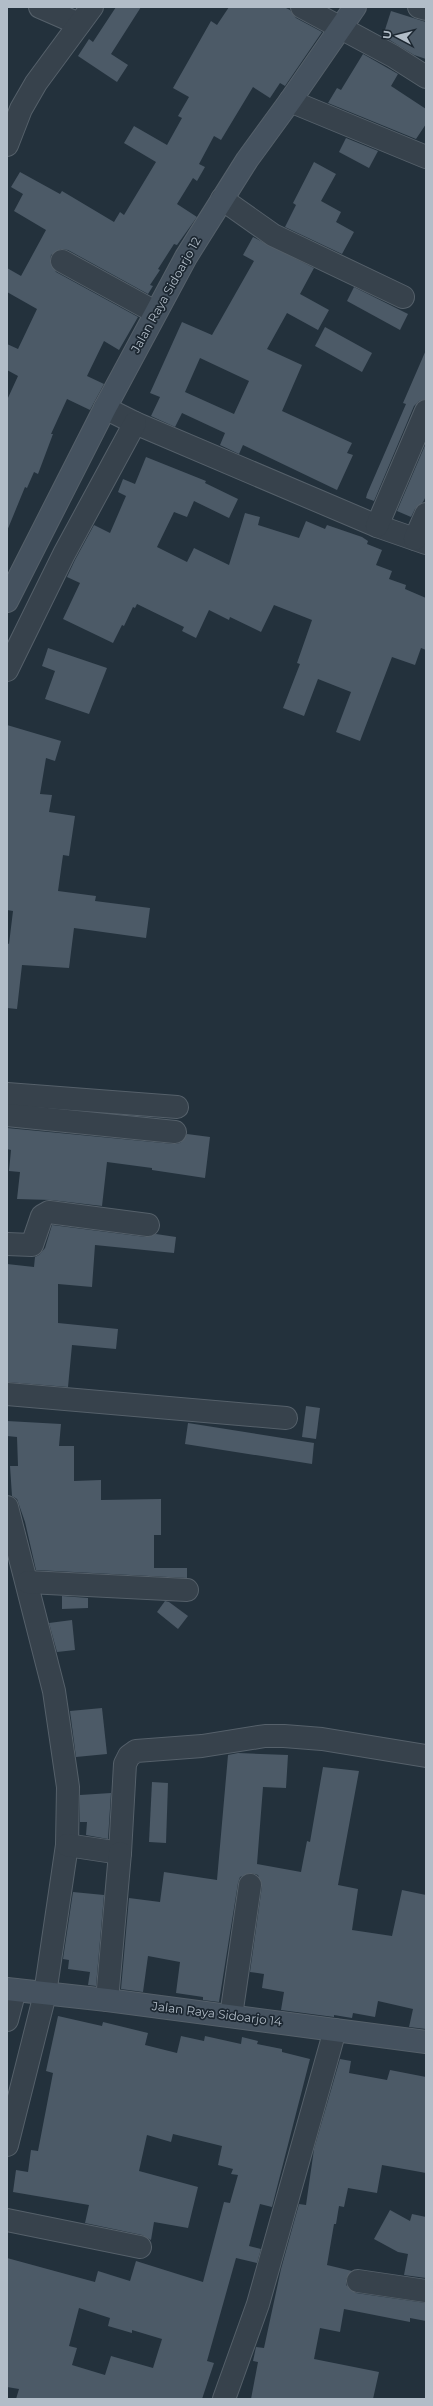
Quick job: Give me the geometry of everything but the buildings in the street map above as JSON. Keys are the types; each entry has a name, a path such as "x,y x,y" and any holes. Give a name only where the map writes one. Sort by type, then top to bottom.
{"main road":[{"name":"Jalan Raya Sidoarjo 12","path":"7,601 120,415 156,312 232,207 247,160 301,106 352,35 355,7"},
{"name":"Jalan Raya Sidoarjo 14","path":"25,1991 107,2000 426,2042"}],"street":[{"path":"7,145 21,109 36,83 86,15 40,7"},
{"path":"302,7 426,77"},
{"path":"419,7 426,9"},
{"path":"301,106 426,157"},
{"path":"232,207 273,234 403,297"},
{"path":"62,261 156,312"},
{"path":"377,526 426,412"},
{"path":"7,670 64,554 120,415 377,526 421,541 426,514"},
{"path":"7,1094 177,1107"},
{"path":"7,1115 175,1132"},
{"path":"7,1244 32,1245 42,1216 50,1212 148,1225"},
{"path":"7,1394 286,1418"},
{"path":"7,1507 28,1582 54,1691 68,1787 67,1845 25,1991 7,2145"},
{"path":"28,1582 187,1590"},
{"path":"107,2000 120,1853 125,1764 128,1756 136,1751 202,1746 265,1736 284,1736 322,1739 426,1756"},
{"path":"67,1845 120,1853"},
{"path":"231,2016 250,1885"},
{"path":"7,2020 25,1991"},
{"path":"224,2399 262,2290 335,2030"},
{"path":"7,2220 140,2246"},
{"path":"358,2281 426,2291"}]}
